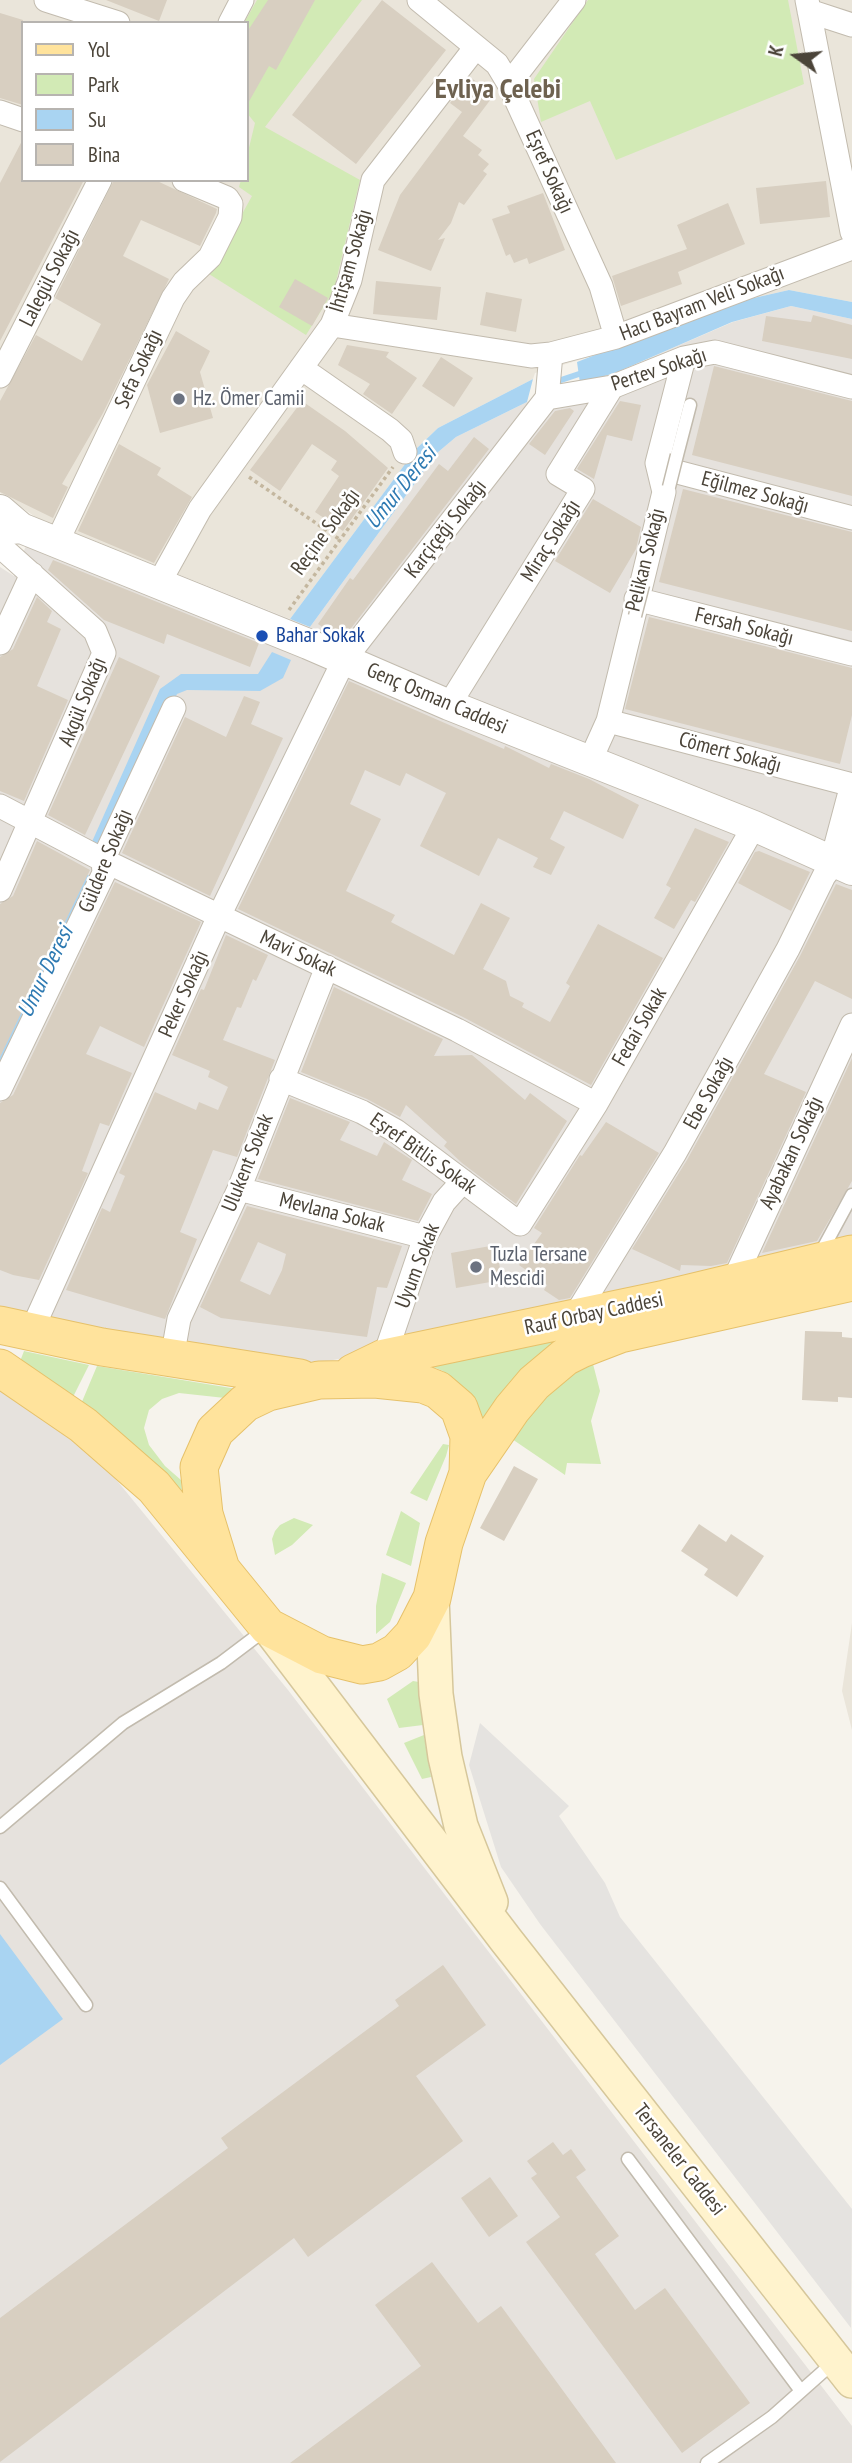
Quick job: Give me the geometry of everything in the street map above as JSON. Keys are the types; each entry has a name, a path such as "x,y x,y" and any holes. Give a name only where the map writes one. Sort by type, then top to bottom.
{"main road":[{"name":"Rauf Orbay Caddesi","path":"220,1566 199,1487 199,1467 205,1448 227,1416 245,1403 268,1392 329,1380 384,1358 573,1319 852,1254"},
{"name":"Rauf Orbay Caddesi","path":"0,1368 74,1418 122,1456 154,1486 268,1627 342,1662 362,1665 380,1662 397,1652 413,1635 432,1598 444,1543 468,1473 512,1409 534,1383 565,1357 620,1334 852,1282"},
{"name":"Rauf Orbay Caddesi","path":"15,1328 172,1358 329,1380 375,1379 423,1384 450,1398 459,1408 469,1436 468,1473"},
{"path":"432,1598 436,1694 445,1757 461,1826 506,1940"},
{"name":"Tersaneler Caddesi","path":"268,1627 506,1940 844,2370"}],"street":[{"path":"46,0 111,14"},
{"path":"231,21 242,0"},
{"name":"Eşref Sokağı","path":"419,0 497,64 509,84 601,286 616,337"},
{"path":"509,84 574,0"},
{"path":"808,6 852,25"},
{"path":"808,6 852,232"},
{"name":"İhtişam Sokağı","path":"159,583 200,509 230,464 332,325 350,280 373,180 476,47"},
{"path":"0,112 21,119"},
{"name":"Lalegül Sokağı","path":"0,376 99,182"},
{"name":"Sefa Sokağı","path":"57,542 173,298 184,282 209,257 230,217 231,204 227,198 189,182"},
{"name":"Hacı Bayram Veli Sokağı","path":"332,325 531,356 550,362 852,248"},
{"name":"Pertev Sokağı","path":"547,396 612,387 684,358 715,352 852,387"},
{"name":"Pelikan Sokağı","path":"590,761 608,721 664,492 684,358"},
{"path":"547,396 550,362"},
{"path":"301,368 390,429 401,440 405,452"},
{"name":"Miraç Sokağı","path":"449,705 583,489 558,474 612,387"},
{"name":"Karçiçeği Sokağı","path":"344,660 547,396"},
{"name":"Eğilmez Sokağı","path":"668,470 852,518"},
{"name":"Genç Osman Caddesi","path":"5,528 57,542 159,583 449,705 754,826 844,866"},
{"name":"Akgül Sokağı","path":"0,890 104,653 95,631 32,573 5,528"},
{"path":"0,643 32,573"},
{"name":"Fersah Sokağı","path":"638,600 852,654"},
{"name":"Peker Sokağı","path":"15,1328 344,660"},
{"name":"Güldere Sokağı","path":"0,1089 104,873 103,860 174,708"},
{"name":"Cömert Sokağı","path":"608,721 852,785"},
{"path":"844,866 852,799"},
{"name":"Mavi Sokak","path":"0,806 103,860 457,1030 596,1104"},
{"name":"Fedai Sokak","path":"520,1224 596,1104 754,826"},
{"name":"Ebe Sokağı","path":"573,1319 675,1153 789,949 824,876 844,866"},
{"name":"Ulukent Sokak","path":"172,1358 179,1319 239,1189 327,967"},
{"name":"Ayabakan Sokağı","path":"733,1282 852,1025"},
{"name":"Eşref Bitlis Sokak","path":"281,1079 378,1120 520,1224"},
{"name":"Uyum Sokak","path":"384,1358 425,1237 444,1202 463,1181"},
{"name":"Mevlana Sokak","path":"239,1189 425,1237"}],"lane":[{"path":"668,470 690,405"},
{"path":"624,658 638,600"},
{"path":"816,1262 852,1195"},
{"path":"0,1827 123,1723 221,1663 268,1627"},
{"path":"0,1888 86,2005"},
{"path":"628,2159 801,2390"},
{"path":"707,2463 772,2417 801,2390 844,2370"}],"path":[{"name":"Reçine Sokağı","path":"270,629 286,614 405,452"},
{"path":"230,464 339,539"}],"shaded area":[{"path":"0,0 852,0 852,302 789,290 723,305 610,351 535,373 533,379 438,428 417,448 290,619 37,518 0,493"},
{"path":"791,306 852,319 852,1245 405,1348 303,1365 110,1338 0,1309 0,567 14,576 37,518 310,627 437,453 456,437 527,402 615,373 733,322"},
{"path":"0,1383 92,1450 288,1690 852,2426 852,2463 0,2463"},
{"path":"852,1623 852,1730 842,1691"},
{"path":"480,1723 569,1806 559,1816 605,1883 620,1917 852,2209 851,2328 540,1924 501,1867 469,1765"}],"green space":[{"path":"257,0 362,0 265,127 360,180 334,290 306,335 209,274 252,196 239,187 240,182 248,182 248,152 255,123 248,114 248,21 245,21"},
{"path":"588,0 788,0 804,84 616,160 590,101 541,122 534,79"},
{"path":"650,1317 482,1433 464,1389 443,1371 423,1363"},
{"path":"24,1351 89,1365 72,1399 19,1364"},
{"path":"593,1364 600,1391 591,1421 601,1464 567,1463 565,1475 512,1439 521,1413 583,1366"},
{"path":"97,1366 237,1389 225,1398 179,1393 162,1399 149,1410 144,1428 149,1445 165,1466 181,1480 182,1492 81,1404"},
{"path":"443,1444 449,1445 446,1456 427,1501 410,1493"},
{"path":"401,1511 420,1523 411,1566 386,1555"},
{"path":"294,1518 313,1525 292,1545 275,1555 272,1539 275,1531 280,1525"},
{"path":"382,1573 406,1583 390,1622 376,1634 376,1606"},
{"path":"413,1681 419,1682 423,1725 399,1728 387,1699"},
{"path":"424,1735 431,1777 422,1779 404,1743"}],"water":[{"path":"789,290 852,302 852,319 791,306 732,322 615,373 580,383 577,362 723,305"},
{"path":"533,379 527,402 456,437 437,453 310,627 290,619 417,448 438,428"},
{"path":"272,652 291,660 283,678 260,691 187,690 177,694 105,850 91,844 160,689 181,674 258,674"},
{"path":"85,874 99,880 0,1082 0,1056"},
{"path":"0,1934 63,2019 0,2065"}],"building":[{"path":"106,0 167,0 159,21"},
{"path":"268,0 315,0 276,70 269,66 248,103 248,30"},
{"path":"382,0 446,50 356,164 292,115"},
{"path":"0,13 23,21 21,104 0,98"},
{"path":"470,77 494,95 463,136 482,150 478,155 489,164 483,171 487,174 464,205 459,202 451,223 438,240 445,238 431,271 378,250 400,195 462,112 450,103"},
{"path":"21,143 21,182 83,182 0,341 0,183"},
{"path":"826,181 830,217 760,224 756,188"},
{"path":"113,182 159,182 217,209 200,246 141,220 123,256 169,279 103,413 62,484 68,487 53,518 0,492 0,401 36,335 82,361 101,324 55,298"},
{"path":"543,193 565,250 529,264 527,258 514,263 510,254 506,256 492,219 510,213 507,206"},
{"path":"728,203 745,244 678,272 682,284 621,306 612,276 687,249 677,225"},
{"path":"295,279 328,298 312,326 279,307"},
{"path":"376,281 441,287 437,320 373,314"},
{"path":"486,292 522,299 516,332 480,325"},
{"path":"813,315 852,325 852,359 762,341 766,316 811,322"},
{"name":"Hz. Ömer Camii","path":"176,331 210,351 200,372 213,418 160,433 147,385"},
{"path":"347,345 389,352 386,357 417,378 392,414 363,394 370,384 338,365"},
{"path":"441,357 473,378 454,407 422,386"},
{"path":"714,366 852,401 852,496 692,455"},
{"path":"302,401 345,431 388,468 343,531 315,512 339,476 331,470 337,461 312,444 280,491 250,470"},
{"path":"620,401 641,405 632,441 607,435 594,479 577,469"},
{"path":"570,408 574,411 545,455 529,444 555,411"},
{"path":"474,437 489,449 342,640 318,624 350,578 353,580 439,464 448,471"},
{"path":"119,444 161,468 157,475 192,497 154,563 78,531"},
{"path":"683,489 852,532 852,631 659,582"},
{"path":"593,499 641,527 636,549 610,593 555,561"},
{"path":"53,560 259,643 250,667 167,634 164,644 104,620 48,570"},
{"path":"37,597 52,611 47,622 61,629 37,686 68,700 24,801 0,791 0,657 13,649"},
{"path":"649,617 852,668 852,715 840,764 625,709"},
{"path":"119,657 160,676 85,835 48,815"},
{"path":"349,681 504,749 505,746 549,768 551,764 589,779 639,805 623,839 564,811 550,839 565,847 551,875 533,867 538,858 498,838 479,876 420,846 446,793 406,773 400,786 365,770 350,804 381,819 346,891 395,915 391,922 454,955 481,903 510,918 483,969 506,981 510,996 524,1003 522,1007 550,1022 570,986 566,983 598,924 663,958 591,1085 463,1017 238,909"},
{"path":"244,696 260,702 251,724 283,738 210,896 122,853 185,717 226,737"},
{"path":"695,828 729,842 695,902 691,900 674,929 654,918 671,888 666,885"},
{"path":"37,841 90,870 0,1057 0,904 13,896"},
{"path":"759,851 810,872 791,911 738,883 755,852"},
{"path":"115,882 201,922 144,1047 100,1026 86,1054 132,1073 109,1126 100,1123 82,1171 88,1173 39,1280 13,1275 0,1270 0,1103 13,1095"},
{"path":"836,884 852,890 852,999 815,981 764,1074 806,1092 727,1263 711,1266 681,1265 680,1271 632,1249 687,1160 800,956"},
{"path":"226,935 268,955 256,981 253,979 241,1008 237,1007 223,1040 275,1060 237,1157 213,1150 180,1232 197,1239 165,1319 66,1290 102,1208 110,1212 125,1176 119,1173 155,1092 196,1110 199,1102 218,1110 228,1087 208,1077 210,1071 172,1055 201,989 204,990"},
{"path":"334,987 443,1039 434,1056 472,1055 525,1100 530,1093 567,1121 516,1204 462,1163 444,1146 447,1142 406,1105 400,1117 367,1099 301,1072"},
{"path":"852,1058 852,1181 817,1241 762,1253"},
{"path":"290,1098 350,1122 340,1140 377,1156 384,1142 412,1160 402,1180 432,1194 418,1221 258,1179"},
{"path":"606,1122 659,1153 570,1298 559,1300 544,1290 547,1285 519,1265 542,1233 534,1228 580,1155 582,1156"},
{"path":"247,1206 402,1246 387,1288 377,1287 367,1337 221,1318 200,1307","holes":["258,1242 286,1254 270,1295 240,1281"]},
{"name":"Tuzla Tersane Mescidi","path":"496,1245 502,1280 456,1288 451,1253"},
{"path":"805,1331 842,1332 842,1337 852,1338 852,1398 838,1397 838,1402 802,1400"},
{"path":"514,1466 538,1479 504,1541 480,1528"},
{"path":"699,1524 726,1542 731,1534 764,1556 737,1597 704,1575 708,1569 681,1551"},
{"path":"443,1965 486,2025 416,2076 463,2141 308,2257 294,2238 0,2462 0,2318 228,2148 221,2138 399,2006 395,2000"},
{"path":"553,2142 563,2155 571,2149 586,2170 576,2177 619,2236 595,2254 635,2310 665,2288 750,2403 682,2453 526,2242 560,2217 531,2178 537,2174 527,2161"},
{"path":"490,2177 518,2216 489,2237 461,2198"},
{"path":"432,2262 478,2323 501,2306 616,2463 290,2463 421,2366 375,2305"}],"waterway":[{"name":"Umur Deresi","path":"552,383 585,372"}],"place":[{"name":"Hz. Ömer Camii","path":"179,399"},
{"name":"Bahar Sokak","path":"262,636"},
{"name":"Tuzla Tersane Mescidi","path":"476,1267"}],"district":[{"name":"Evliya Çelebi","path":"498,90"}]}
